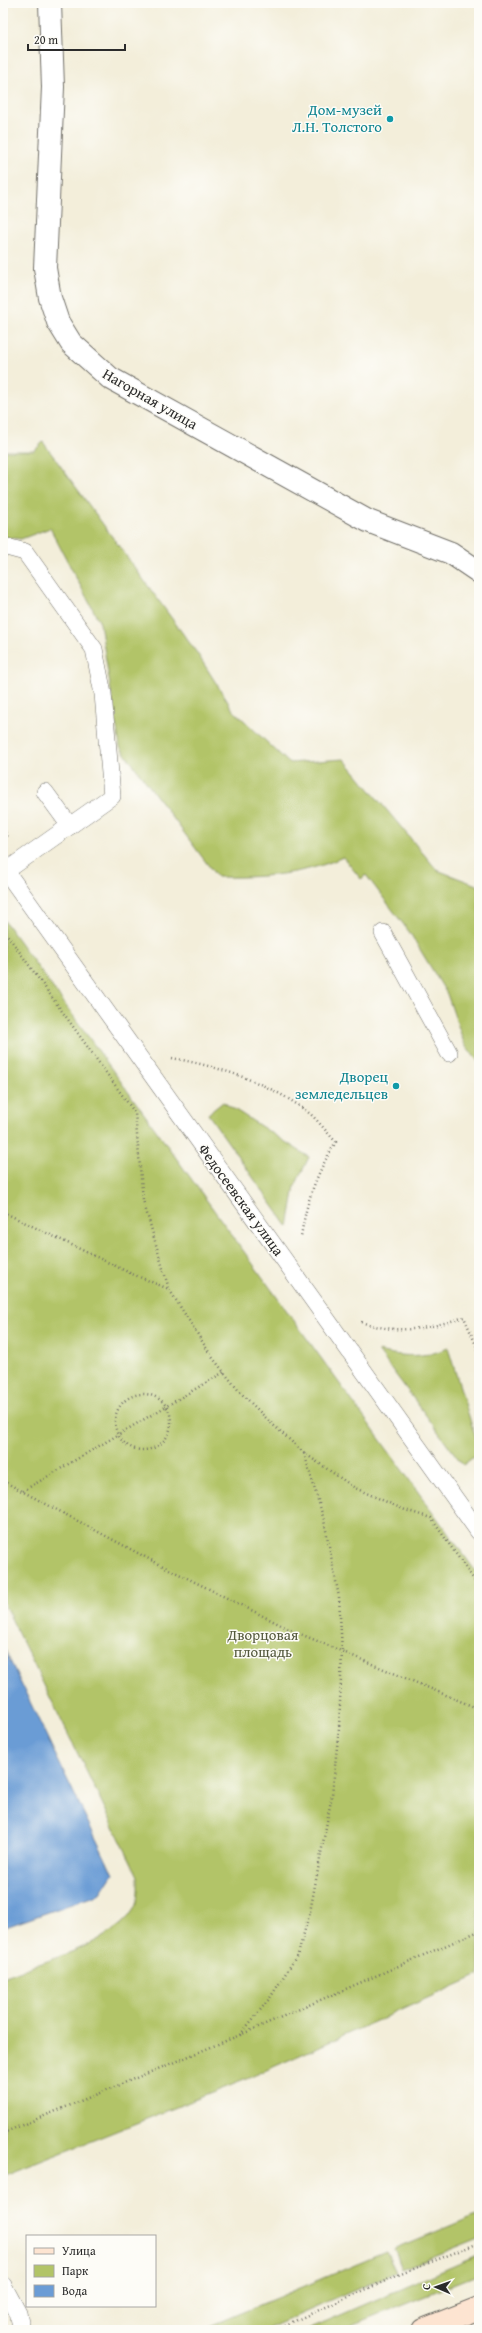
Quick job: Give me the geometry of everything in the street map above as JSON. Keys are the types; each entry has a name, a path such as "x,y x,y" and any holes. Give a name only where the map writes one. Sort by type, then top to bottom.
{"main road":[{"path":"423,2330 479,2308"}],"street":[{"name":"Нагорная улица","path":"50,3 52,87 45,268 50,298 58,322 71,343 110,378 368,521 451,553 479,572"}],"lane":[{"path":"3,546 25,552 94,649 103,694 112,796 5,869"},
{"path":"45,792 70,826"},
{"name":"Федосеевская улица","path":"5,869 479,1532"},
{"path":"383,933 449,1053"},
{"path":"5,2290 18,2313 22,2330"}],"path":[{"path":"3,929 135,1114 143,1200 169,1290 212,1357 239,1391 304,1453 355,1488 405,1510 431,1518 479,1586"},
{"path":"168,1057 213,1067 251,1079 281,1094 310,1114 336,1142 322,1164 310,1193 300,1240"},
{"path":"3,1212 169,1290"},
{"path":"357,1320 376,1327 403,1330 432,1328 464,1317 479,1352"},
{"path":"23,1491 224,1372"},
{"path":"149,1394 158,1398 166,1406 171,1421 170,1430 159,1446 150,1449 131,1447 118,1434 116,1417 118,1408 131,1396 149,1394"},
{"path":"240,2035 270,1998 298,1954 310,1912 332,1796 339,1728 342,1651 339,1597 324,1520 304,1453"},
{"path":"3,1480 220,1595 291,1630 479,1709"},
{"path":"3,2133 240,2035 479,1931"},
{"path":"274,2330 401,2274 479,2243"}],"green space":[{"path":"43,442 197,653 233,710 289,763 344,759 437,870 479,886 479,1063 464,1043 447,994 410,933 366,875 361,879 343,857 297,872 249,877 217,877 120,747 100,623 50,528 21,539 3,537 3,451 34,451"},
{"name":"Дворцовая площадь","path":"3,919 479,1576 479,1975 242,2081 3,2176 3,1977 75,1950 94,1942 110,1932 124,1921 136,1906 138,1876 3,1602"},
{"path":"223,1102 309,1157 295,1186 288,1227 208,1114"},
{"path":"448,1348 479,1449 479,1453 463,1465 378,1351 414,1356 431,1354"},
{"path":"479,2214 479,2238 402,2269 394,2249"},
{"path":"386,2252 396,2272 265,2330 200,2330"},
{"path":"479,2255 479,2274 339,2330 306,2330"}],"water":[{"path":"3,1646 113,1874 100,1894 3,1928"}],"place":[{"name":"Дом-музей Л.Н. Толстого","path":"390,119"},
{"name":"Дворец земледельцев","path":"396,1086"}]}
